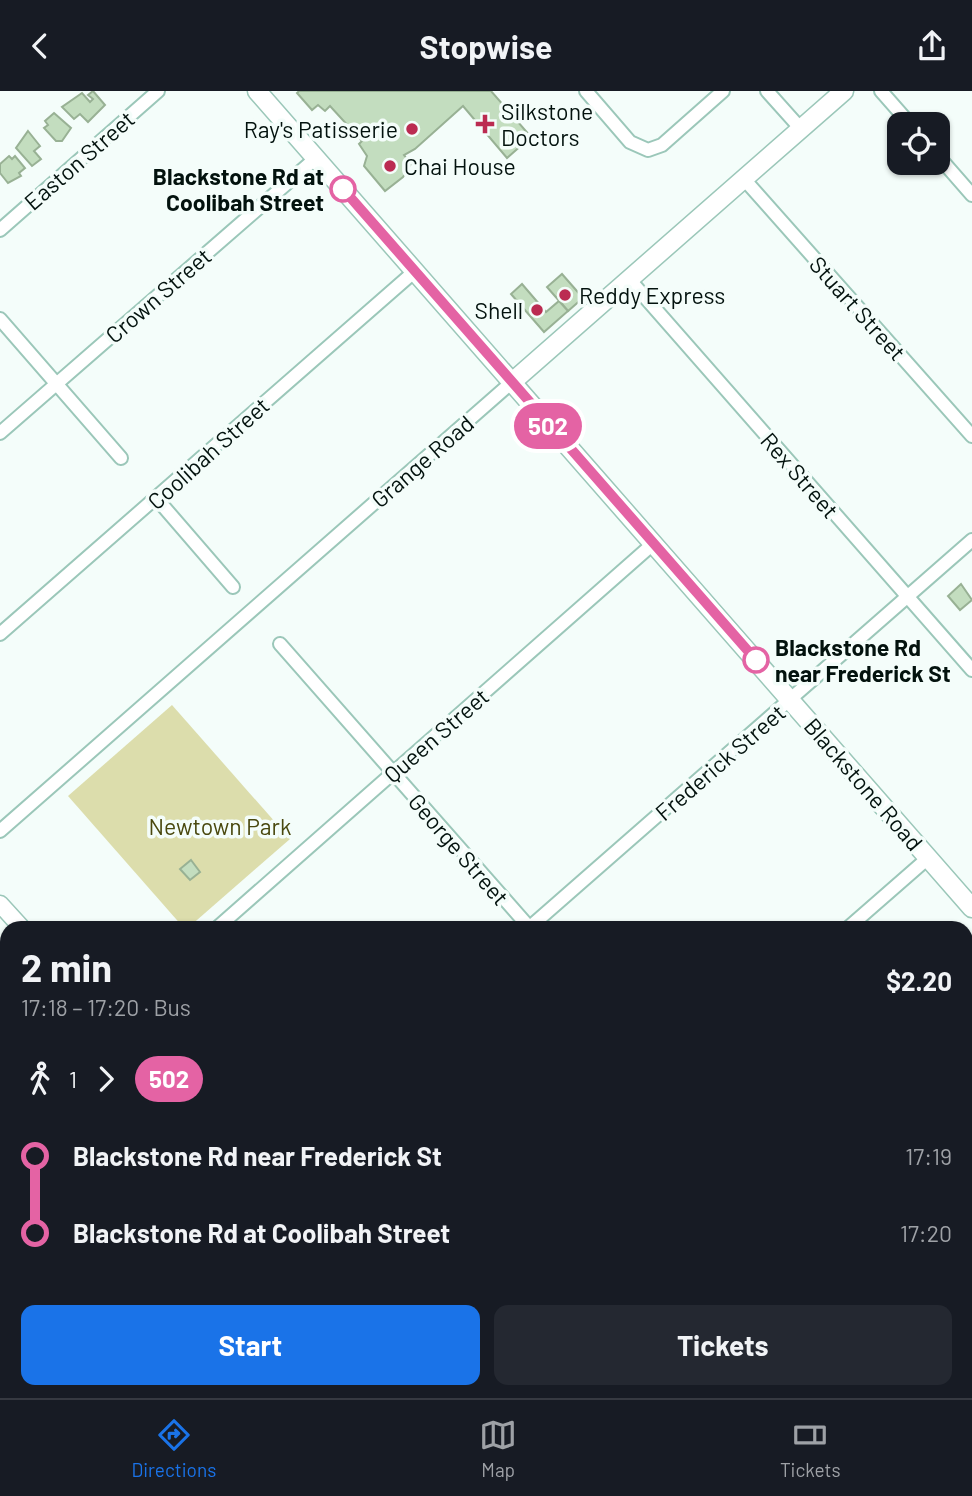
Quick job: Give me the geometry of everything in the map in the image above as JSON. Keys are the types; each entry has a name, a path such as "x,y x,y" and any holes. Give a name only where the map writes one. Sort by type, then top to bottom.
{"main road":[{"name":"Blackstone Road","path":"257,91 972,908"},
{"name":"Grange Road","path":"511,383 844,91"}],"street":[{"name":"Easton Street","path":"0,230 158,91"},
{"path":"586,91 630,142 648,150 662,145 723,91"},
{"path":"766,91 801,129"},
{"path":"881,91 899,112"},
{"name":"Crown Street","path":"0,433 316,158"},
{"path":"950,170 972,195"},
{"name":"Stuart Street","path":"744,179 972,436"},
{"name":"Coolibah Street","path":"0,635 415,271"},
{"name":"Rex Street","path":"629,279 972,670"},
{"path":"0,319 121,457"},
{"name":"Grange Road","path":"0,831 511,383"},
{"path":"157,499 233,587"},
{"name":"Frederick Street","path":"536,921 972,540"},
{"name":"Queen Street","path":"225,921 654,543"},
{"name":"George Street","path":"279,644 524,921"},
{"path":"856,921 928,858"},
{"path":"0,904 16,921"}],"green space":[{"name":"Newtown Park","path":"172,705 290,839 196,921 178,921 68,796"}],"building":[{"path":"93,91 105,105 88,122 80,114 74,119 62,107 82,93 90,102 93,99 88,95"},
{"path":"491,91 531,137 507,158 463,106 415,149 404,155 411,164 403,177 385,191 364,166 367,156 359,144 362,141 330,106 325,111 318,105 312,110 297,93"},
{"path":"54,113 71,128 62,141 56,141 44,128 48,125 45,121"},
{"path":"28,131 40,146 34,151 41,159 32,166 16,148"},
{"path":"9,156 12,159 15,156 25,168 19,173 21,176 8,183 0,173 0,164"},
{"path":"562,274 583,298 568,311 547,287"},
{"path":"522,284 546,312 559,301 568,311 544,332 511,294"},
{"path":"961,584 972,600 960,610 948,596"},
{"path":"191,860 200,872 190,880 180,869"}],"bus line":[{"name":"502","path":"343,189 756,660"}],"place":[{"name":"Silkstone Doctors","path":"485,124"},
{"name":"Ray's Patisserie","path":"412,129"},
{"name":"Chai House","path":"390,166"},
{"name":"Blackstone Rd at Coolibah Street","path":"343,189"},
{"name":"Reddy Express","path":"565,295"},
{"name":"Shell","path":"537,310"},
{"name":"Blackstone Rd near Frederick St","path":"756,660"}]}
